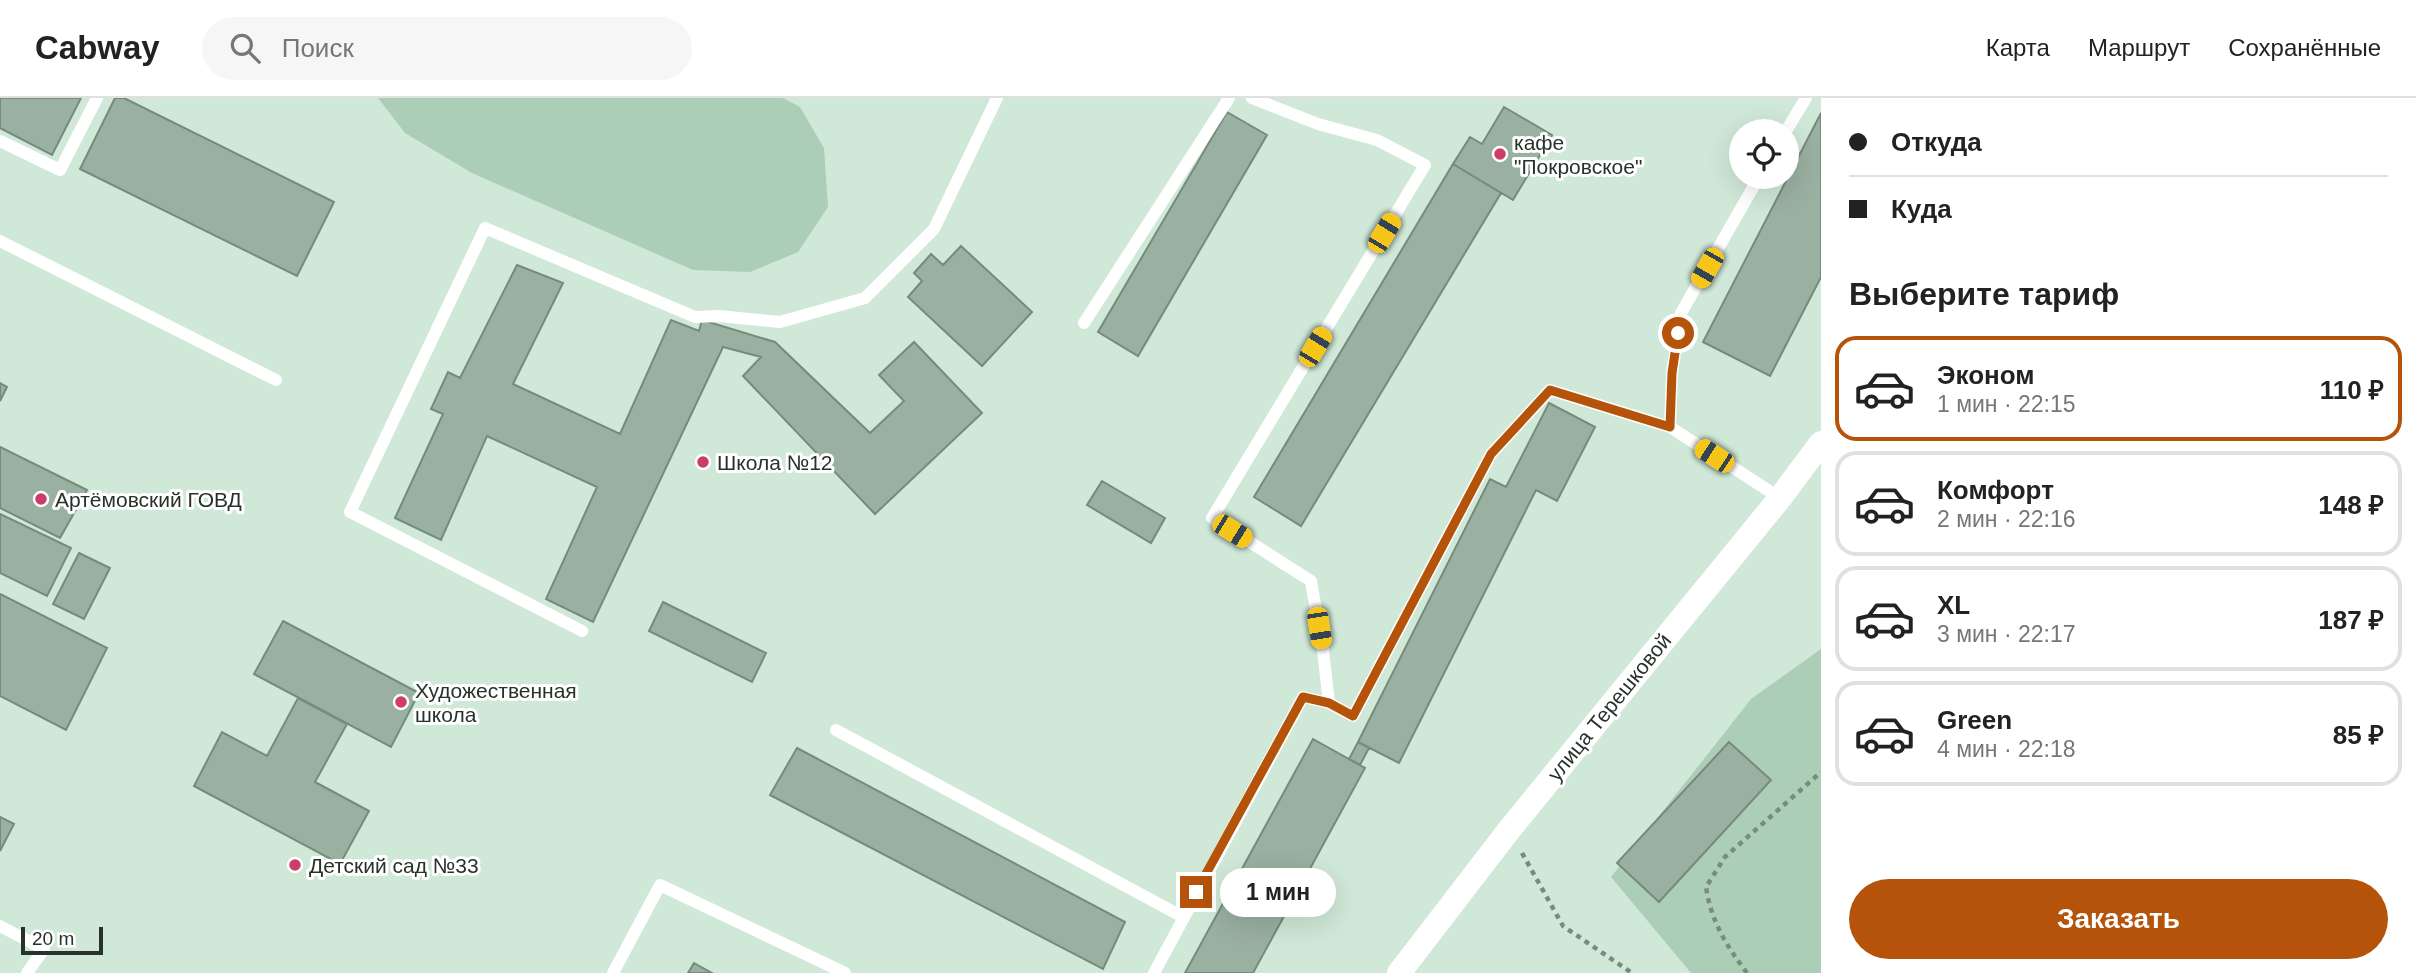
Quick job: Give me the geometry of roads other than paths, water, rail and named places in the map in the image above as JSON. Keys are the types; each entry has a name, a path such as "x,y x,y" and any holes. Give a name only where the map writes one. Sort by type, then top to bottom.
{"street":[{"name":"улица Терешковой","path":"1399,973 1509,830 1818,453"}],"lane":[{"path":"0,141 60,170 97,98"},
{"path":"582,631 350,512 485,228 695,317 719,316 780,322 865,298 934,229 997,98"},
{"path":"1084,323 1229,98"},
{"path":"1252,98 1318,124 1377,140 1425,165 1212,518 1311,581 1329,703"},
{"path":"1793,119 1806,98"},
{"path":"1670,427 1672,373 1681,313 1752,189"},
{"path":"0,241 276,380"},
{"path":"1154,973 1303,697 1329,703 1353,716 1491,454 1550,390 1670,427 1780,498"},
{"path":"836,730 1183,917"},
{"path":"615,972 660,884 845,973"},
{"path":"0,926 44,949 27,973"}],"place":[{"name":"кафе \"Покровское\"","path":"1500,154"},
{"name":"Школа №12","path":"703,462"},
{"name":"Артёмовский ГОВД","path":"41,499"},
{"name":"Художественная школа","path":"401,702"},
{"name":"Детский сад №33","path":"295,865"}]}
